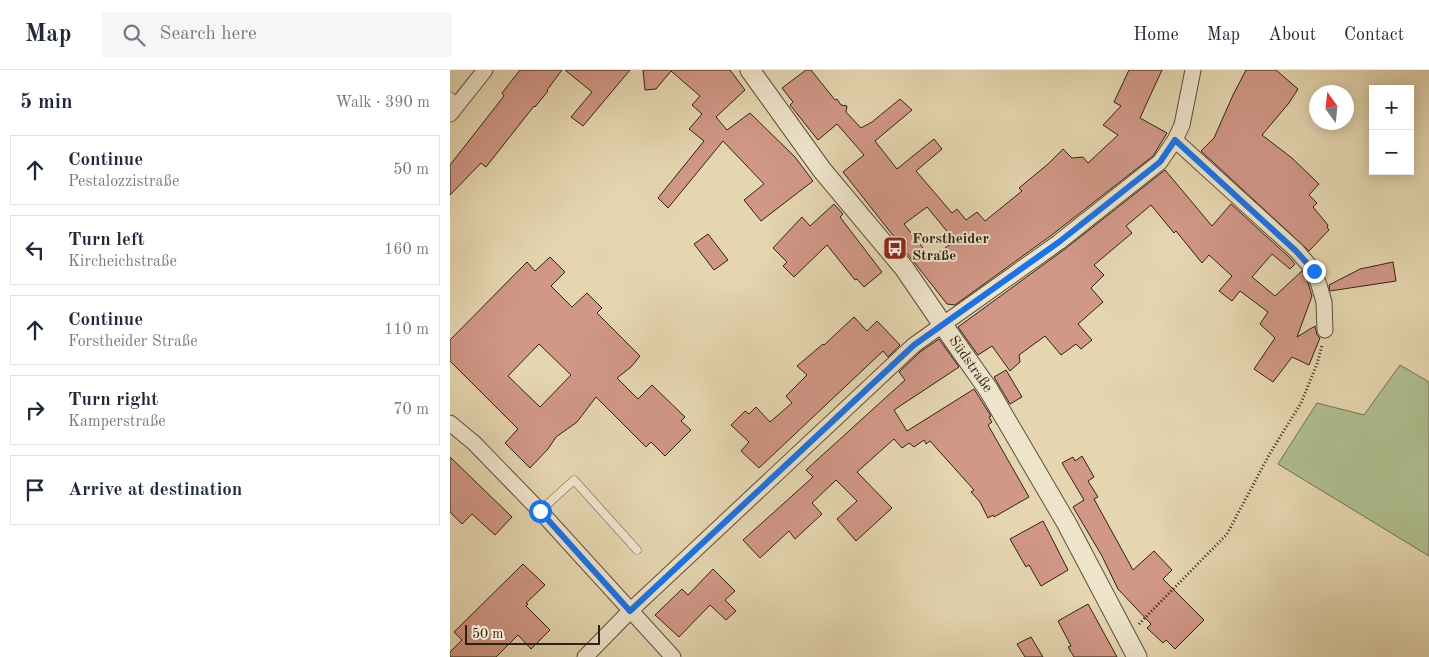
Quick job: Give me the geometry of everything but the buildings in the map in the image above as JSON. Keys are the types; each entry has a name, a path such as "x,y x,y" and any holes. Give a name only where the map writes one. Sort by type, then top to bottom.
{"street":[{"path":"453,104 485,70"},
{"name":"Südstraße","path":"750,70 822,170 904,268 988,389 1067,524 1137,657"},
{"path":"585,657 630,611 914,345 1059,242 1160,162 1175,140 1182,125 1193,70"},
{"path":"1175,140 1296,251 1314,271 1324,302 1325,330"},
{"path":"450,423 474,443 540,511 673,657"}],"lane":[{"path":"540,511 574,480 637,550"}],"path":[{"path":"1126,636 1227,534 1269,455 1301,403 1318,364 1325,330"}],"green space":[{"path":"1400,365 1429,382 1429,556 1278,464 1317,403 1364,415"}],"place":[{"name":"Forstheider Straße","path":"895,248"}],"route":[{"path":"540,511 630,611 914,345 1059,242 1160,162 1175,140 1296,251 1314,271"}]}
